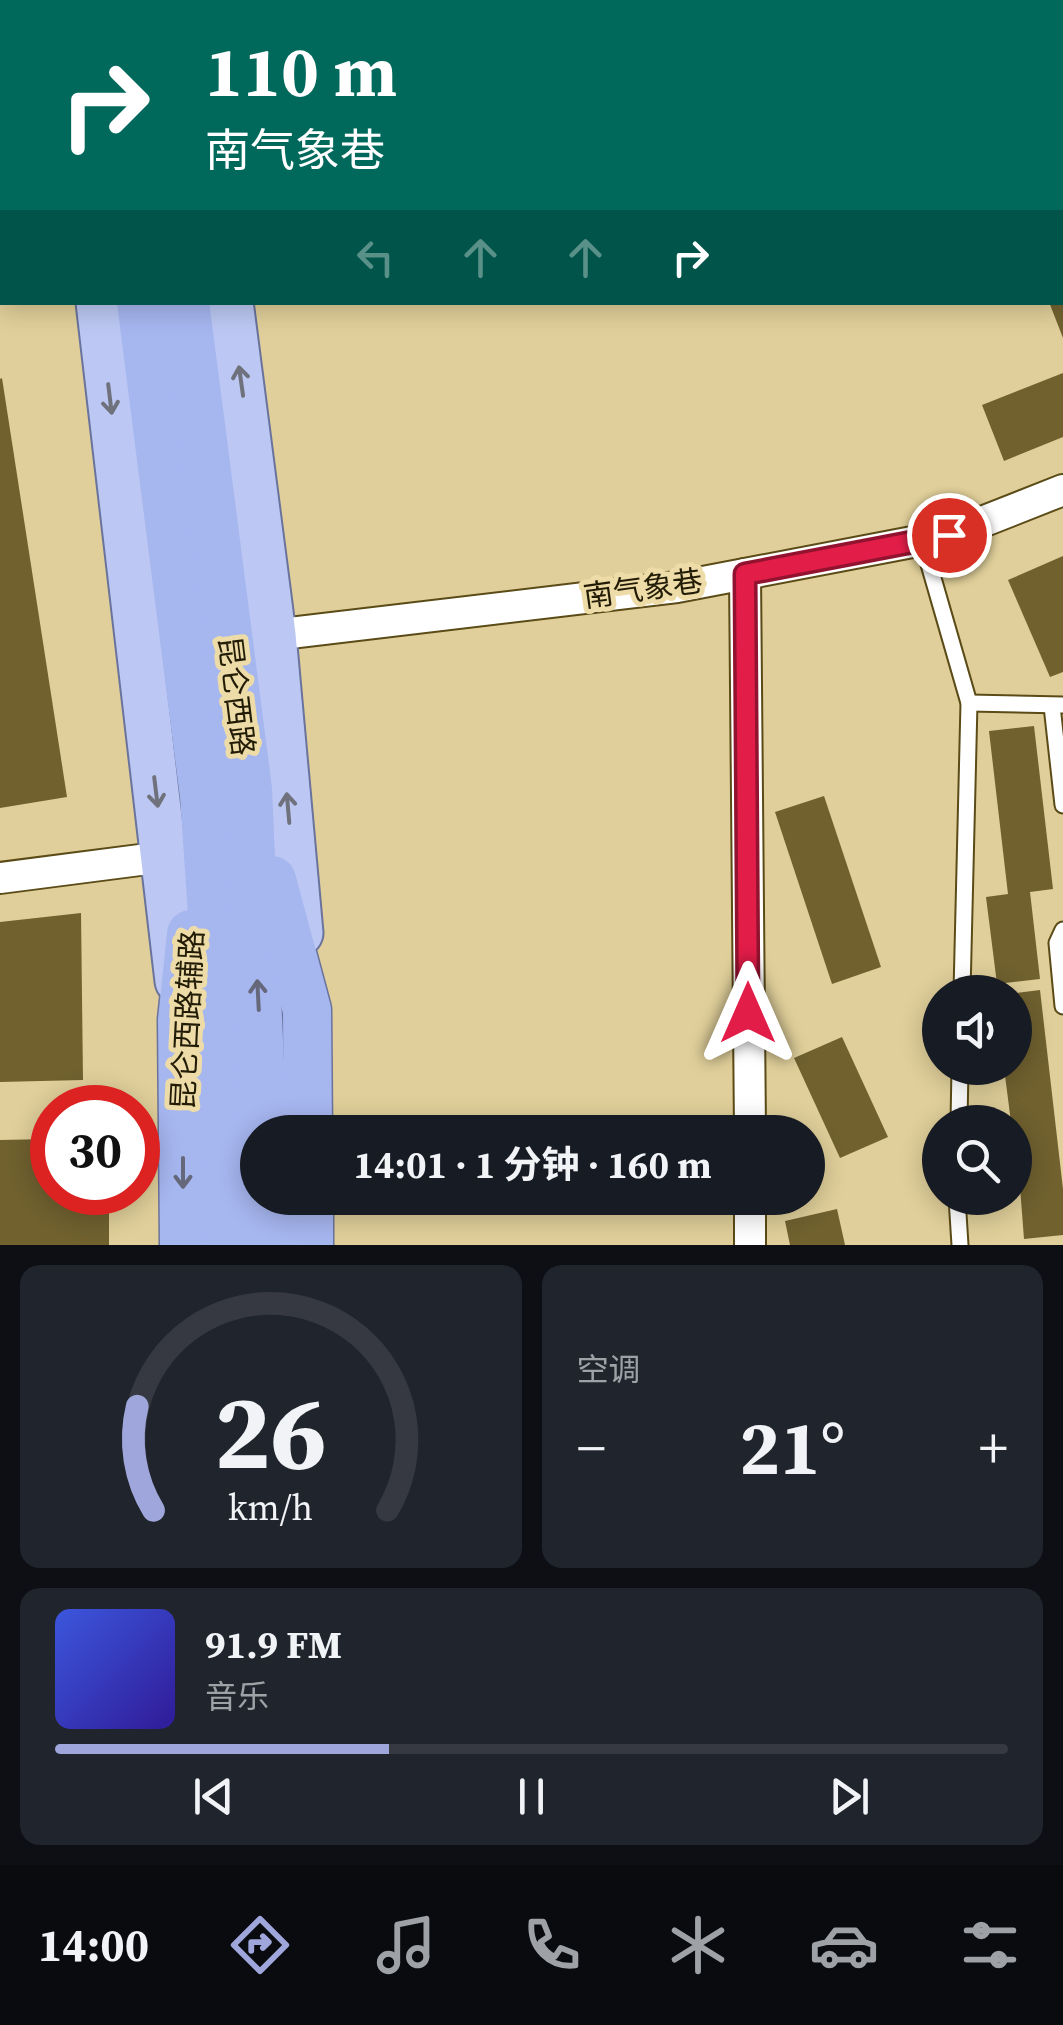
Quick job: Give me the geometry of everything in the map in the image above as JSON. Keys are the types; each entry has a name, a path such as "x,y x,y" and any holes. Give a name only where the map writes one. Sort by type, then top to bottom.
{"highway":[{"name":"昆仑西路","path":"141,305 169,519 226,793 250,1105 226,1245"},
{"name":"昆仑西路","path":"169,519 185,305"},
{"path":"226,793 307,1010 308,1115"},
{"name":"昆仑西路辅路","path":"184,1245 182,1020 226,793"},
{"path":"264,1215 264,1245"},
{"path":"308,1215 309,1245"}],"main road":[{"path":"100,305 169,519 164,857 182,1020"},
{"path":"230,305 273,635 307,1010"},
{"path":"169,519 155,610 172,732 226,793 260,709 244,592 248,432"}],"street":[{"name":"南气象巷","path":"273,635 677,587 949,535 1063,490"},
{"path":"745,574 750,1115"},
{"path":"0,878 164,857"},
{"path":"750,1215 750,1245"}],"lane":[{"path":"922,540 970,703 962,975"},
{"path":"970,703 1057,706 1063,806"},
{"path":"1063,930 1056,943 1063,1006"},
{"path":"958,1215 960,1245"}],"building":[{"path":"1050,305 1063,305 1063,338"},
{"path":"1063,373 1063,437 1004,461 982,405"},
{"path":"0,379 67,797 0,808"},
{"path":"1063,556 1063,672 1050,677 1008,580"},
{"path":"1034,726 1053,889 1030,892 1040,979 1032,980 1032,975 996,975 986,897 1008,894 989,731"},
{"path":"824,796 881,967 832,984 775,812"},
{"path":"81,913 83,1080 0,1082 0,922"},
{"path":"1040,990 1063,1189 1063,1235 1024,1239 1022,1215 1032,1215 1032,1105 1009,1105 1006,1085 1032,1085 1032,991"},
{"path":"842,1037 888,1137 840,1158 825,1125 825,1115 820,1115 794,1058"},
{"path":"30,1139 30,1215 109,1215 109,1245 0,1245 0,1140"},
{"path":"837,1209 845,1245 790,1245 785,1221 825,1215"}],"route":[{"path":"748,1013 745,574 949,535"}]}
